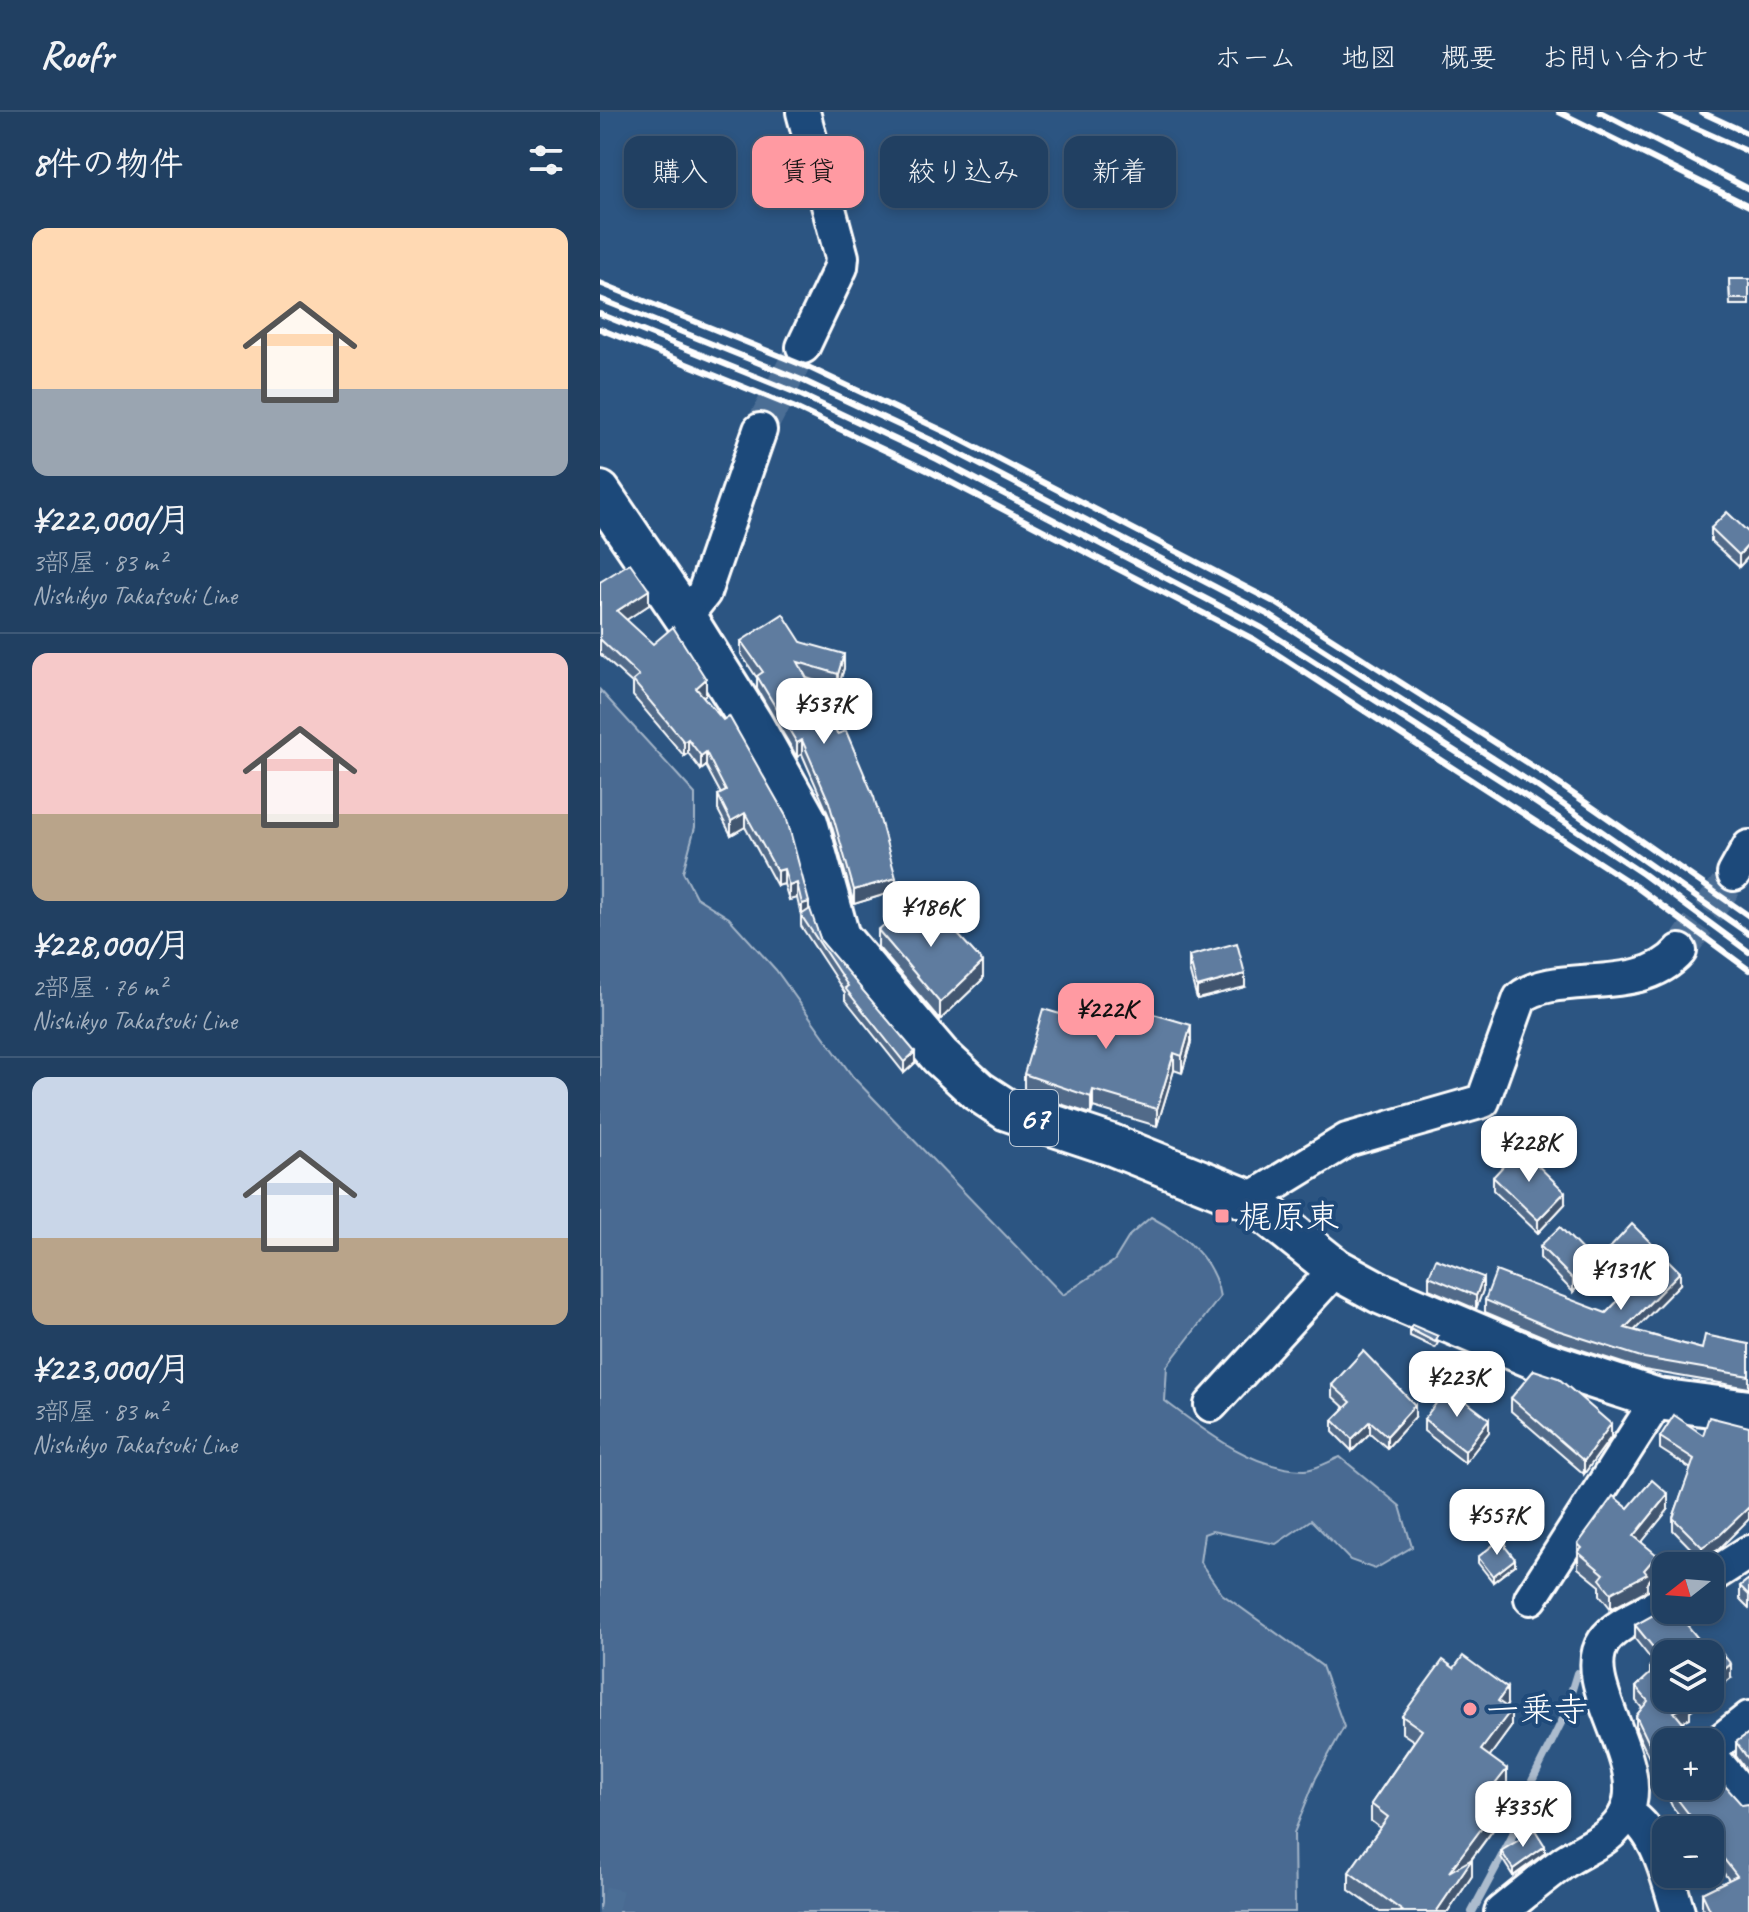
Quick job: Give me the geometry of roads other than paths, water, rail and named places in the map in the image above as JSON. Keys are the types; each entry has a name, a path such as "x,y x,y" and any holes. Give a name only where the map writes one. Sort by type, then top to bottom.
{"main road":[{"name":"67","path":"600,492 685,617 752,724 807,822 839,937 940,1056 978,1091 1007,1110 1112,1145 1249,1200 1336,1269 1380,1293 1526,1355 1658,1399 1749,1411"}],"street":[{"path":"803,112 842,257 841,267 803,347"},
{"path":"685,617 704,593 760,430"},
{"path":"1249,1200 1347,1140 1483,1101 1520,998 1530,990 1588,984 1652,970 1671,961 1680,951"},
{"path":"1211,1405 1336,1269"},
{"path":"1531,1598 1658,1399"},
{"path":"1724,1568 1749,1552"},
{"path":"1501,1912 1566,1861 1599,1842 1616,1828 1626,1813 1631,1799 1630,1775 1600,1676 1598,1657 1604,1640 1652,1610"},
{"path":"1724,1734 1749,1718"},
{"path":"1724,1770 1749,1802"},
{"path":"1626,1813 1645,1827 1664,1869 1678,1912"}],"waterway":[{"path":"1472,1912 1511,1839 1531,1783 1563,1719 1577,1673"}],"tunnel":[{"path":"760,430 803,347"},
{"path":"1680,951 1734,874"},
{"path":"600,1908 618,1912"}],"railway":[{"path":"1559,112 1749,206"},
{"path":"1600,112 1749,189"},
{"path":"1660,112 1749,152"},
{"path":"1701,112 1749,134"},
{"path":"600,283 810,368 950,434 1276,603 1546,775 1749,916"},
{"path":"600,299 804,381 944,446 1269,615 1538,787 1749,934"},
{"path":"600,314 799,394 937,459 1262,628 1643,874 1749,952"},
{"path":"600,329 793,407 931,472 1255,640 1635,886 1749,970"}],"place":[{"name":"梶原東","path":"1222,1216"},
{"name":"一乗寺","path":"1470,1709"}]}
